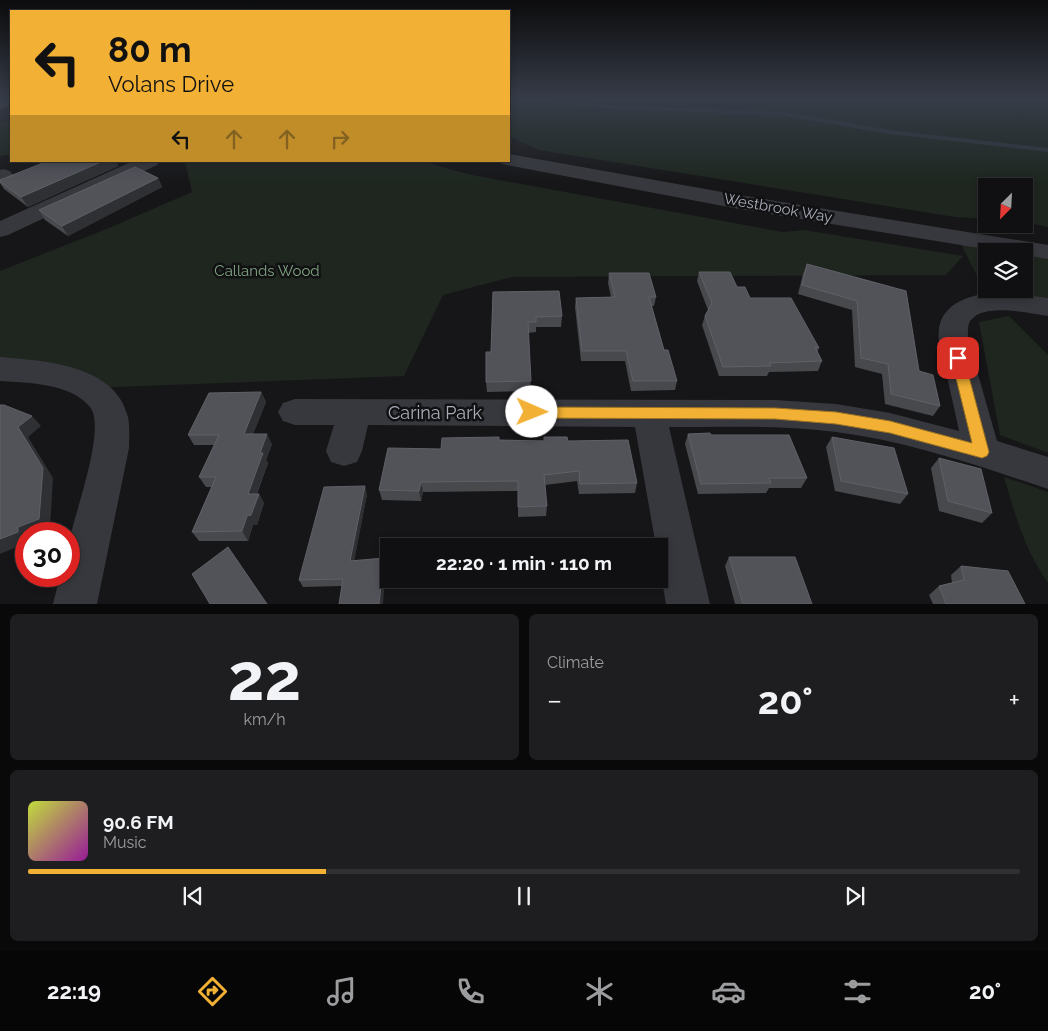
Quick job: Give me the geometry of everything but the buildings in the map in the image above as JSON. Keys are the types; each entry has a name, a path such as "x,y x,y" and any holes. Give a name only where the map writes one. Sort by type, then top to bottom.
{"street":[{"name":"Westbrook Way","path":"510,160 757,205 1048,252"},
{"path":"6,221 144,162"},
{"path":"982,452 952,339 952,327 955,318 972,305 988,302 1007,301 1048,307"},
{"path":"0,369 54,376 81,384 97,394 108,408 113,424 111,448 75,604"},
{"name":"Carina Park","path":"295,412 775,413 836,418 890,427 982,452 1048,473"},
{"path":"344,451 356,412"},
{"path":"649,414 688,604"}],"green space":[{"path":"0,127 10,127 10,154 0,156"},
{"path":"510,127 1048,127 1048,227 1033,224 1033,178 978,178 978,218 955,217 539,150 510,136"},
{"name":"Callands Wood","path":"185,162 425,162 467,174 783,232 804,230 963,256 946,275 512,277 443,295 404,376 62,389 0,372 0,271 109,228 192,192"},
{"path":"961,244 978,246 978,278"},
{"path":"1033,254 1048,257 1048,310 989,300 988,298 1033,298"},
{"path":"1009,316 1048,355 1048,453 1000,435 979,322"},
{"path":"1004,477 1048,492 1048,583 1027,545"}],"waterway":[{"path":"862,127 1048,150"}],"route":[{"path":"532,412 649,414 775,413 836,418 890,427 982,452 958,358"}]}
